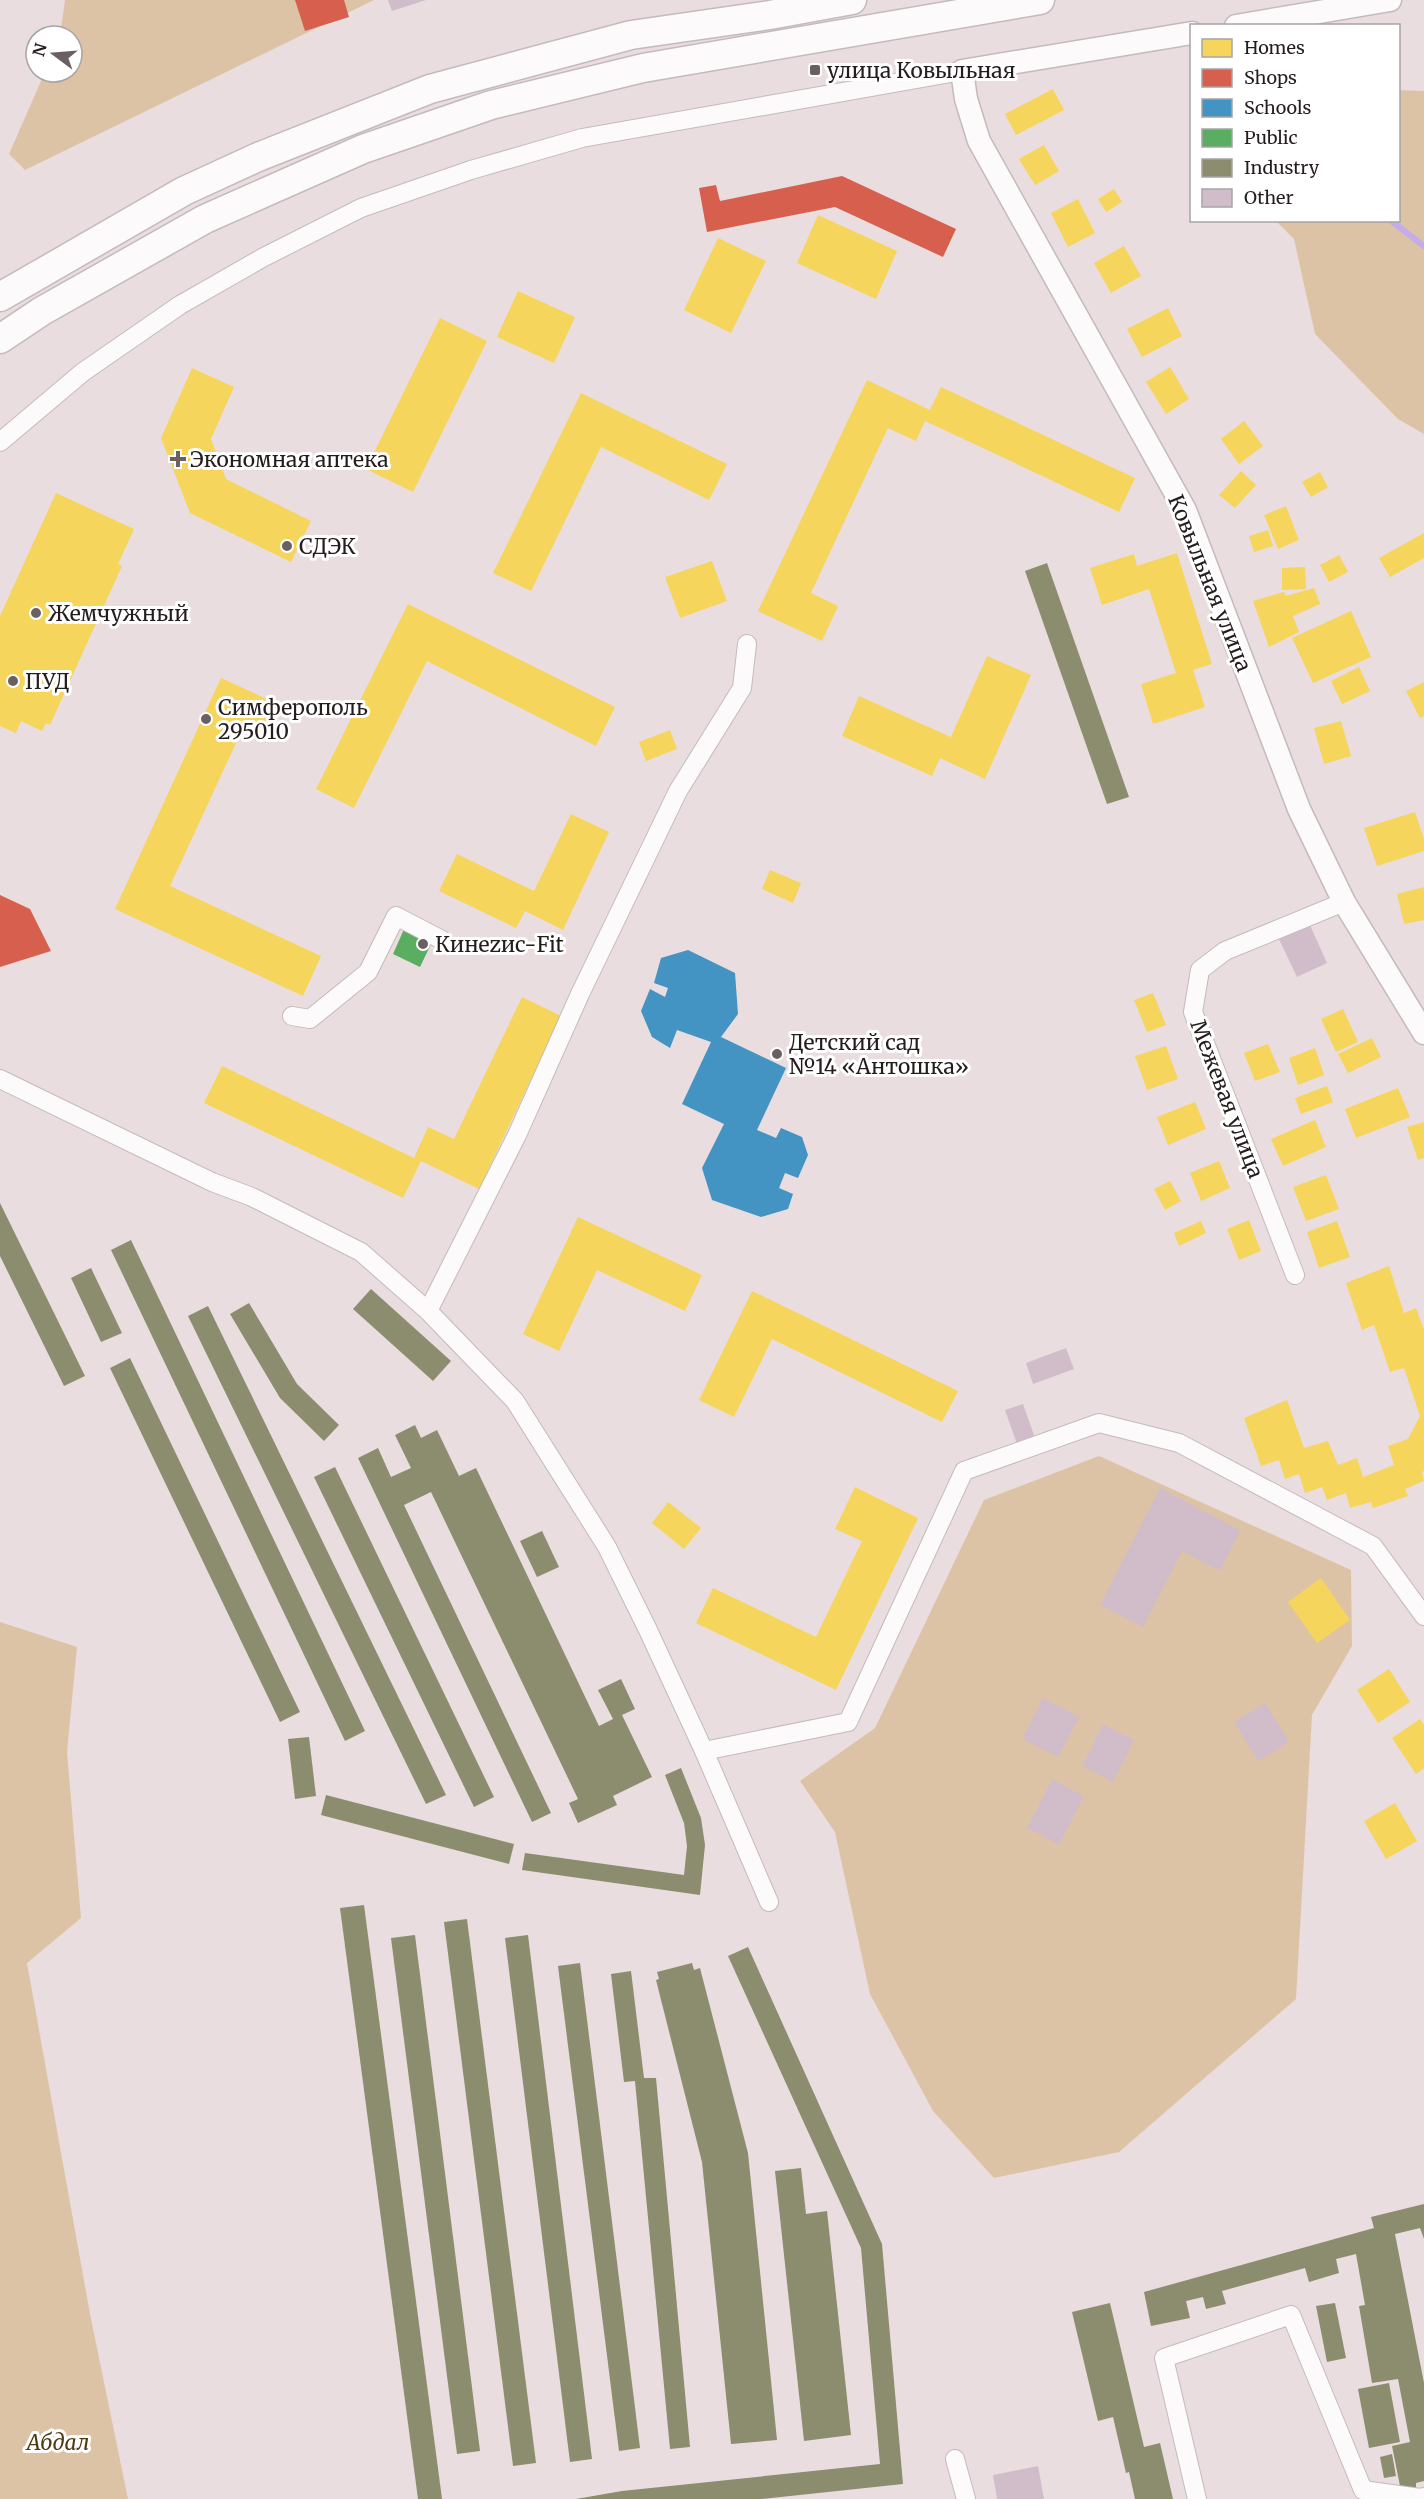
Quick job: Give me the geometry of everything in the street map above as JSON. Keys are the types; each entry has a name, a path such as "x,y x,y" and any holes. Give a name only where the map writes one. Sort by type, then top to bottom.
{"main road":[{"path":"0,297 184,191 258,157 430,89 631,35 770,15 852,0"},
{"path":"0,339 42,311 205,219 363,149 491,105 643,68 1040,0"}],"street":[{"path":"1248,24 1390,0"},
{"path":"0,442 83,372 180,305 264,257 361,208 471,170 582,138 1190,33"},
{"name":"Ковыльная улица","path":"962,71 966,99 979,141 1185,510 1299,809 1344,902 1424,1033"},
{"path":"428,1311 517,1135 580,994 678,791 742,688 747,644"},
{"name":"Межевая улица","path":"1295,1275 1192,1012 1200,970 1225,951 1344,902"},
{"path":"292,1016 310,1019 368,972 396,916 442,940"},
{"path":"0,1079 212,1182 252,1197 361,1252 428,1311 515,1401 607,1547 704,1751 769,1902"},
{"path":"704,1751 848,1722 964,1471 1099,1423 1179,1443 1373,1546 1424,1616"},
{"path":"1197,2499 1164,2358 1291,2315 1363,2490 1424,2497"},
{"path":"955,2459 966,2499"}],"green space":[{"path":"65,0 374,0 25,170 9,154 40,84 84,84 84,24 62,24"},
{"path":"1400,90 1424,91 1424,434 1398,419 1315,334 1294,239 1277,222 1400,222"},
{"path":"1099,1456 1351,1570 1352,1646 1312,1715 1296,1999 1119,2152 994,2178 933,2111 870,1994 835,1832 800,1781 875,1728 984,1500"},
{"name":"Абдал","path":"0,1622 77,1647 67,1752 81,1918 27,1963 90,2314 128,2499 0,2499"}],"building: Homes":[{"path":"1053,89 1064,110 1016,135 1005,114"},
{"path":"1044,145 1059,171 1035,185 1019,159"},
{"path":"1114,189 1122,202 1106,212 1098,199"},
{"path":"1078,199 1095,233 1068,247 1051,213"},
{"path":"818,215 897,251 876,299 797,263"},
{"path":"718,238 766,261 731,333 684,310"},
{"path":"1124,246 1141,276 1111,293 1094,263"},
{"path":"518,291 575,317 554,363 497,337"},
{"path":"1168,308 1182,336 1142,357 1127,329"},
{"path":"440,318 487,341 413,492 366,469"},
{"path":"1170,367 1189,399 1166,414 1146,382"},
{"path":"192,368 234,387 211,439 226,479 311,521 291,562 190,513 161,438"},
{"path":"867,380 930,410 941,387 1135,478 1119,512 925,421 916,441 888,428 811,593 838,606 822,641 758,611"},
{"path":"581,393 727,464 709,500 601,447 531,591 493,573"},
{"path":"1244,421 1263,446 1239,464 1221,439"},
{"path":"1241,471 1256,485 1235,508 1219,495"},
{"path":"1320,472 1328,487 1311,497 1302,482"},
{"path":"56,493 134,529 118,564 122,566 50,725 46,723 42,731 21,721 16,733 0,726 0,616"},
{"path":"1286,506 1299,540 1278,549 1264,515"},
{"path":"1268,530 1273,546 1254,552 1249,536"},
{"path":"1424,533 1424,558 1390,577 1379,558"},
{"path":"1177,553 1212,664 1193,670 1205,707 1153,724 1141,684 1176,673 1149,589 1102,605 1090,568 1134,554 1137,566"},
{"path":"1339,555 1348,572 1329,582 1320,565"},
{"path":"712,561 727,601 680,618 665,577"},
{"path":"1305,567 1306,589 1282,590 1282,568"},
{"path":"1314,588 1320,604 1293,616 1299,632 1269,647 1253,601 1284,592 1286,596"},
{"path":"408,604 615,707 596,746 427,661 354,808 316,789"},
{"path":"1351,611 1371,657 1313,683 1292,638"},
{"path":"987,656 1031,675 985,779 940,758 932,776 842,736 859,696 951,737"},
{"path":"1359,667 1370,691 1342,704 1331,681"},
{"path":"221,678 282,706 265,741 242,730 170,886 321,956 303,996 115,909"},
{"path":"1424,682 1424,716 1420,718 1406,691"},
{"path":"1341,721 1351,756 1324,764 1314,728"},
{"path":"670,730 677,749 646,761 639,742"},
{"path":"1415,812 1424,839 1424,851 1377,866 1364,828"},
{"path":"571,814 609,832 563,930 525,911 516,928 439,891 457,854 534,891"},
{"path":"770,870 801,883 793,903 762,889"},
{"path":"1424,887 1424,920 1404,924 1397,894"},
{"path":"1153,993 1166,1025 1147,1032 1134,1000"},
{"path":"522,997 561,1016 479,1189 421,1161 403,1198 204,1103 222,1066 414,1158 428,1127 454,1139"},
{"path":"1343,1009 1358,1042 1336,1052 1321,1019"},
{"path":"1372,1038 1381,1057 1348,1073 1338,1054"},
{"path":"1268,1044 1280,1072 1255,1081 1244,1053"},
{"path":"1166,1046 1178,1079 1147,1090 1135,1056"},
{"path":"1315,1048 1324,1075 1298,1085 1289,1058"},
{"path":"1327,1086 1333,1102 1301,1114 1295,1098"},
{"path":"1398,1088 1410,1117 1356,1138 1345,1109"},
{"path":"1195,1102 1206,1129 1168,1145 1157,1117"},
{"path":"1315,1120 1326,1147 1283,1166 1271,1139"},
{"path":"1424,1122 1424,1158 1418,1160 1407,1127"},
{"path":"1219,1161 1230,1188 1201,1201 1190,1173"},
{"path":"1326,1175 1339,1209 1306,1221 1293,1187"},
{"path":"1170,1181 1181,1201 1165,1210 1154,1189"},
{"path":"578,1217 702,1275 685,1311 597,1270 559,1351 523,1334"},
{"path":"1249,1220 1261,1251 1239,1260 1227,1229"},
{"path":"1201,1221 1206,1233 1179,1246 1174,1233"},
{"path":"1337,1221 1350,1257 1319,1268 1307,1232"},
{"path":"1389,1266 1404,1313 1416,1308 1424,1330 1424,1471 1422,1472 1424,1481 1405,1489 1408,1496 1373,1508 1371,1502 1350,1508 1346,1493 1327,1500 1322,1487 1305,1493 1299,1474 1285,1479 1279,1460 1261,1466 1244,1418 1287,1400 1304,1448 1328,1441 1338,1465 1357,1458 1363,1477 1394,1465 1388,1446 1408,1439 1420,1416 1404,1368 1390,1372 1374,1325 1362,1330 1346,1283"},
{"path":"752,1291 958,1391 942,1422 772,1339 734,1417 699,1400"},
{"path":"855,1487 918,1518 836,1690 696,1623 713,1588 816,1637 862,1541 835,1529"},
{"path":"668,1502 701,1528 684,1549 652,1523"},
{"path":"1321,1578 1350,1620 1317,1643 1288,1602"},
{"path":"1389,1669 1410,1702 1378,1723 1357,1690"},
{"path":"1420,1719 1424,1725 1424,1768 1416,1774 1392,1738"},
{"path":"1395,1803 1417,1841 1386,1859 1364,1821"}],"building: Shops":[{"path":"295,0 344,0 349,17 305,31"},
{"path":"842,176 956,229 943,257 835,207 707,232 699,188 716,185 720,201"},
{"path":"0,895 30,909 51,951 0,967"}],"building: Schools":[{"path":"688,950 735,973 738,1014 721,1037 786,1068 757,1130 776,1138 781,1128 802,1137 808,1155 798,1178 785,1173 779,1188 793,1194 788,1209 761,1217 712,1200 702,1168 724,1124 682,1104 711,1042 677,1030 670,1048 652,1037 641,1011 650,989 665,997 668,988 654,983 661,958"}],"building: Public":[{"path":"405,927 433,940 420,967 393,954"}],"building: Industry":[{"path":"1047,563 1129,797 1107,804 1025,571"},
{"path":"0,1203 85,1376 64,1386 0,1256"},
{"path":"131,1240 365,1731 345,1741 111,1250"},
{"path":"91,1268 122,1333 101,1342 71,1278"},
{"path":"371,1289 451,1361 433,1381 353,1309"},
{"path":"249,1303 297,1384 339,1425 324,1441 280,1398 230,1314"},
{"path":"208,1306 446,1795 426,1804 188,1316"},
{"path":"130,1358 300,1712 280,1722 110,1368"},
{"path":"415,1425 421,1438 437,1430 459,1476 476,1468 599,1726 613,1719 598,1690 621,1679 635,1709 622,1715 652,1777 613,1796 617,1805 578,1823 569,1803 578,1799 431,1492 404,1505 551,1813 532,1822 358,1458 378,1448 391,1477 411,1468 395,1435"},
{"path":"335,1467 494,1797 474,1807 314,1477"},
{"path":"542,1531 559,1567 537,1577 520,1541"},
{"path":"309,1737 316,1796 295,1799 288,1739"},
{"path":"681,1768 701,1818 705,1845 700,1895 522,1870 525,1853 684,1875 687,1846 684,1823 665,1775"},
{"path":"326,1795 514,1844 509,1864 321,1815"},
{"path":"364,1905 442,2499 418,2499 340,1908"},
{"path":"467,1919 536,2463 513,2466 444,1922"},
{"path":"415,1935 480,2451 457,2454 391,1938"},
{"path":"528,1935 592,2459 570,2462 505,1938"},
{"path":"748,1947 882,2244 903,2484 761,2499 576,2499 622,2491 880,2464 861,2248 728,1956"},
{"path":"580,1963 640,2448 619,2451 558,1966"},
{"path":"692,1963 694,1970 700,1968 748,2153 777,2440 731,2444 702,2162 656,1980 659,1979 657,1972"},
{"path":"631,1971 644,2078 656,2078 690,2447 670,2449 635,2081 624,2082 611,1974"},
{"path":"801,2168 806,2214 827,2211 851,2435 804,2441 775,2171"},
{"path":"1424,2204 1424,2239 1420,2228 1395,2234 1424,2383 1424,2481 1416,2483 1416,2488 1401,2491 1392,2446 1410,2442 1398,2379 1372,2383 1359,2306 1365,2305 1356,2254 1336,2259 1339,2273 1309,2282 1305,2268 1222,2291 1226,2304 1206,2309 1203,2297 1186,2301 1190,2318 1151,2326 1144,2292 1374,2228 1371,2217"},
{"path":"1110,2303 1144,2447 1160,2443 1173,2499 1135,2499 1129,2472 1126,2473 1113,2417 1098,2421 1072,2312"},
{"path":"1335,2303 1346,2358 1327,2362 1316,2306"},
{"path":"1389,2383 1400,2442 1369,2448 1358,2389"},
{"path":"1392,2454 1396,2476 1384,2478 1380,2457"}],"building: Other":[{"path":"388,0 426,0 392,11"},
{"path":"1309,923 1327,963 1297,977 1278,937"},
{"path":"1066,1348 1074,1369 1033,1384 1026,1363"},
{"path":"1023,1404 1035,1438 1017,1444 1005,1410"},
{"path":"1160,1488 1240,1530 1220,1571 1182,1551 1143,1627 1100,1605"},
{"path":"1043,1698 1079,1717 1058,1757 1022,1739"},
{"path":"1265,1703 1289,1742 1258,1761 1234,1722"},
{"path":"1103,1724 1134,1740 1113,1782 1082,1766"},
{"path":"1052,1779 1084,1796 1059,1845 1027,1828"},
{"path":"1038,2466 1044,2499 997,2499 993,2475"}],"waterway":[{"path":"1393,222 1424,246"}],"place":[{"name":"улица Ковыльная","path":"815,70"},
{"name":"Экономная аптека","path":"178,459"},
{"name":"СДЭК","path":"287,546"},
{"name":"Жемчужный","path":"36,613"},
{"name":"ПУД","path":"13,681"},
{"name":"Симферополь 295010","path":"206,719"},
{"name":"Кинеzис-Fit","path":"423,944"},
{"name":"Детский сад №14 «Антошка»","path":"777,1054"}]}
